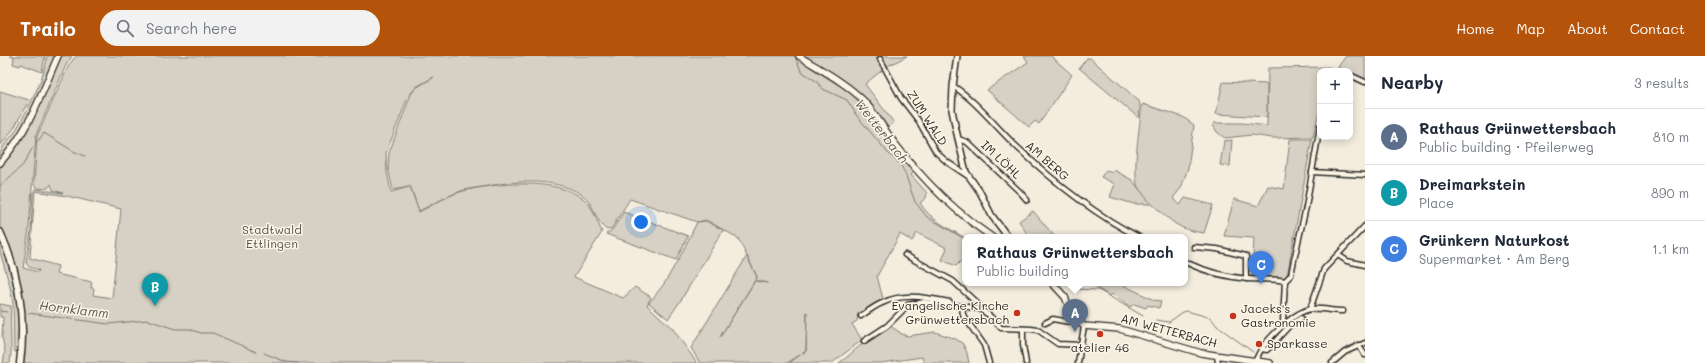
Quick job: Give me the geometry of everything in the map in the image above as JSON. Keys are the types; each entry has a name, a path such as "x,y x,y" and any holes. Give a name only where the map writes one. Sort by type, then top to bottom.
{"main road":[{"path":"0,163 20,137 32,117 58,56"},
{"path":"800,57 835,79 860,98 924,179 946,201 988,234"},
{"path":"0,232 15,274 22,316 20,363"},
{"path":"1055,286 1065,297 1074,319 1084,326"},
{"name":"AM WETTERBACH","path":"1084,326 1120,329 1183,348 1217,356 1270,363"}],"street":[{"path":"957,56 953,86 952,110 966,172 980,192 994,218 1006,234"},
{"name":"ZUM WALD","path":"880,59 901,98 918,120 936,152 947,162 970,177"},
{"path":"1353,76 1365,82"},
{"name":"AM BERG","path":"953,86 1027,156 1074,196 1090,209 1134,234"},
{"name":"IM LÖHL","path":"958,139 968,142 1027,200"},
{"path":"1285,324 1283,321 1283,313 1285,281 1291,275 1318,140"},
{"path":"1312,172 1365,175"},
{"path":"1310,309 1324,269 1365,226"},
{"path":"1194,247 1217,249 1246,256 1246,279"},
{"path":"905,255 953,282 980,306 980,309"},
{"path":"1338,255 1347,261 1365,265"},
{"path":"1188,263 1218,274 1246,279 1285,281"},
{"path":"861,316 883,302 909,296 950,302 951,305"},
{"path":"864,341 887,326 908,305 924,302 980,309 989,315 1001,328 1038,330 1054,343 1082,345"},
{"path":"962,306 963,315 984,345 989,363"},
{"path":"1256,361 1258,354 1262,349 1285,324 1299,314 1310,309 1343,311"},
{"path":"1262,349 1267,350 1291,324 1300,318"},
{"path":"1045,323 1054,319 1069,322 1074,319"},
{"path":"1078,363 1084,326"},
{"path":"1023,329 1022,345 1026,363"},
{"path":"1332,363 1345,352 1365,343"},
{"path":"1358,346 1365,355"},
{"path":"1217,356 1218,363"}],"green space":[{"path":"10,56 45,56 42,72 21,64 20,66 13,64 14,57"},
{"path":"47,56 55,56 30,118 0,158 3,146 16,130 35,94 46,64"},
{"name":"Stadtwald Ettlingen","path":"61,56 72,56 66,65 36,135 29,228 23,268 38,272 39,270 29,267 26,263 31,230 33,192 36,189 63,193 53,190 51,184 45,189 34,185 37,136 69,65 76,56 907,56 886,67 865,84 894,123 883,131 913,173 911,175 927,193 926,198 920,203 934,219 962,236 962,260 956,266 942,260 947,248 917,233 912,241 900,234 877,276 883,299 858,314 857,321 852,324 862,340 832,363 789,363 806,351 787,363 700,363 691,348 747,256 738,238 706,220 697,222 630,199 611,229 607,230 599,222 586,197 581,194 558,185 545,183 506,183 479,188 509,184 543,185 559,188 573,193 588,202 602,232 574,277 623,298 635,287 651,297 647,305 673,329 697,363 22,363 24,321 5,237 0,228 0,167 18,143 31,122","holes":["434,77 416,88 411,94 389,153 388,168 393,190 409,187 391,192 387,172 386,153 408,97 416,87","410,186 419,211 450,195 461,191 475,188 463,191 419,212","35,191 67,196 121,209 112,298 93,295 94,288 91,288 92,282 56,274 58,266 30,258","757,277 756,280 768,283 755,281 720,337"]},
{"path":"1024,56 1051,56 1072,75 1039,124 1035,121 1029,127 987,90 1028,62"},
{"path":"1346,56 1365,56 1365,80 1353,74 1353,68 1338,67"},
{"path":"1087,58 1090,58 1139,101 1139,118 1079,68"},
{"path":"1329,67 1330,68 1317,68 1317,120 1313,137 1272,138 1252,135 1225,138 1217,132 1213,125 1214,123 1242,123 1267,126 1268,68"},
{"path":"1223,82 1267,84 1267,117 1216,114"},
{"path":"0,91 29,100 14,128 0,146"},
{"path":"1143,104 1183,117 1194,125 1188,168 1181,188 1173,198 1180,205 1185,198 1213,205 1204,233 1185,229 1176,224 1148,201 1138,187 1136,181 1136,160"},
{"path":"1290,139 1312,139 1287,276 1284,278 1252,277 1254,238 1224,236 1234,199 1258,206 1268,186 1284,189"},
{"path":"1232,140 1230,166 1220,165 1224,141"},
{"path":"1106,170 1112,173 1114,170 1132,180 1151,204 1134,204 1110,197 1115,184 1101,177"},
{"path":"1033,211 1052,234 1027,234 1019,221"},
{"path":"624,212 688,236 676,260 606,234 612,230"},
{"path":"706,221 723,230 668,319 649,303 664,284 682,253 697,222"},
{"path":"0,237 13,276 20,317 18,351 15,352 13,304 10,287 0,252"},
{"path":"1098,286 1125,286 1154,300 1161,301 1159,308 1148,305 1146,308 1134,304 1130,307 1112,294 1110,296 1098,289"},
{"path":"0,304 11,306 10,363 3,363 5,351 2,337 3,317 0,317"},
{"path":"889,325 907,336 935,332 956,339 963,344 969,363 924,363 922,357 881,363 839,363"}],"waterway":[{"name":"Wetterbach","path":"795,56 801,71 816,81 823,89 847,100 857,116 888,153 900,164 905,173 915,202 927,217 962,237"},
{"path":"38,141 44,133 73,151 85,156"},
{"path":"0,186 23,165 33,147"},
{"name":"Wetterbach","path":"1075,289 1098,290 1143,316"},
{"name":"Hornklamm","path":"0,311 7,312"},
{"name":"Wetterbach","path":"1156,320 1169,322 1183,312 1187,311 1211,318 1217,326 1253,352"},
{"name":"Hornklamm","path":"28,313 108,324 148,320 175,329 189,329 201,333 213,333 256,352"},
{"name":"Hornklamm","path":"264,353 286,362 298,363"}],"place":[{"name":"Grünkern Naturkost","path":"1261,284"},
{"name":"Dreimarkstein","path":"155,306"},
{"name":"Evangelische Kirche Grünwettersbach","path":"1017,313"},
{"name":"Jaceks's Gastronomie","path":"1233,316"},
{"name":"Rathaus Grünwettersbach","path":"1075,332"},
{"name":"atelier 46","path":"1100,334"},
{"name":"Sparkasse","path":"1259,344"}]}
